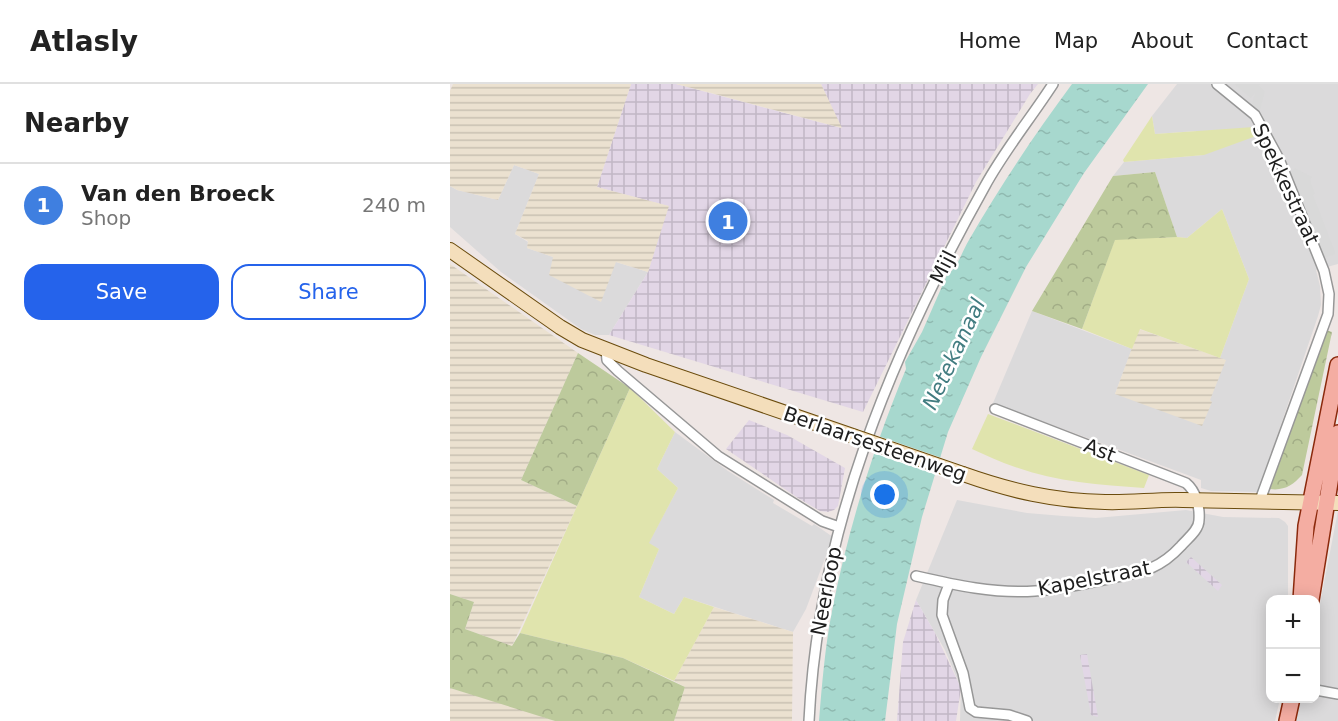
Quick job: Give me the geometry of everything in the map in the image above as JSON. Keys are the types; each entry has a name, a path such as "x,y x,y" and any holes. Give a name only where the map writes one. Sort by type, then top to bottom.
{"main road":[{"path":"1301,595 1306,526 1325,503 1338,365"},
{"path":"1312,595 1338,433"},
{"path":"1287,721 1291,703"}],"street":[{"name":"Mijl","path":"858,463 877,408 918,318 986,184 1053,84"},
{"name":"Spekkestraat","path":"1217,84 1255,115 1280,159 1322,263 1329,294 1328,314 1260,503"},
{"name":"Berlaarsesteenweg","path":"450,250 582,340 1012,490 1055,499 1104,502 1325,503"},
{"path":"606,350 607,360 618,371 718,456 822,520 839,527"},
{"name":"Ast","path":"994,409 1186,483 1191,486 1197,501"},
{"name":"Neerloop","path":"809,721 818,630 839,527 858,463"},
{"name":"Kapelstraat","path":"916,576 949,584 1006,591 1033,591 1066,588 1152,569 1169,557 1198,526 1200,517 1197,501"},
{"path":"949,584 942,615 963,673 970,708 976,712 1009,715 1027,721"},
{"path":"1320,691 1338,694"}],"shaded area":[{"path":"453,84 631,84 597,187 669,206 648,272 616,262 601,302 549,275 553,257 527,248 528,241 515,234 539,174 514,165 498,200 457,190 450,186 450,91"},
{"path":"631,84 676,84 841,128 821,84 1038,84 976,182 863,412 609,335 648,272 668,206 597,187"},
{"path":"676,84 821,84 842,128 711,93"},
{"path":"1177,84 1338,84 1338,264 1316,270 1321,305 1258,492 1211,491 1201,488 1201,480 993,403 1032,311 1132,349 1115,394 1209,400 1225,360 1220,358 1249,279 1222,209 1187,238 1177,237 1155,172 1113,176 1124,162 1204,155 1196,131 1155,134 1152,116"},
{"path":"1234,84 1260,84 1259,86 1265,91 1259,114 1251,107 1255,93 1251,98"},
{"path":"514,165 539,174 515,234 528,242 527,248 553,257 616,262 648,272 609,335 595,335 581,329 501,272 450,227 450,186 457,190 498,200"},
{"path":"1295,168 1312,177 1310,180 1315,194 1313,195 1335,252 1322,259 1290,174"},
{"path":"450,264 578,353 521,480 577,506 512,646 465,629 474,602 450,594"},
{"path":"1139,329 1226,360 1202,426 1115,394"},
{"path":"749,420 787,435 845,468 838,506 834,510 820,511 726,449"},
{"path":"675,432 728,471 774,500 773,503 812,526 814,524 833,537 806,609 793,632 684,597 674,614 639,597 659,549 648,544 678,488 657,469"},
{"path":"957,500 1027,513 1096,518 1186,510 1223,517 1279,518 1288,526 1288,595 1266,595 1266,703 1279,703 1275,721 960,721 961,688 945,650 916,600"},
{"path":"1338,511 1338,721 1296,721 1299,703 1320,703 1320,603"},
{"path":"1191,557 1222,585 1218,591 1186,562"},
{"path":"916,600 935,633 961,688 956,721 897,721 903,642"},
{"path":"714,607 793,632 792,721 674,721 685,687 674,681"},
{"path":"1087,654 1098,717 1091,715 1080,655"},
{"path":"450,688 514,707 555,721 450,721"}],"green space":[{"path":"1152,116 1155,134 1254,127 1259,135 1204,155 1124,162 1123,160"},
{"path":"1155,172 1177,237 1115,240 1082,329 1032,311 1113,176"},
{"path":"1222,209 1249,279 1220,358 1140,329 1132,349 1082,329 1115,239 1187,238"},
{"path":"1326,330 1332,332 1302,475 1288,487 1270,489"},
{"path":"578,353 630,388 577,506 521,480"},
{"path":"630,388 675,432 657,469 678,488 649,543 659,549 639,597 674,614 684,597 714,607 674,681 623,658 520,633"},
{"path":"988,414 1149,475 1144,488 1095,484 1046,476 1009,465 972,449"},
{"path":"450,594 474,602 465,629 512,646 520,633 623,658 685,687 674,721 555,721 450,688"}],"water":[{"name":"Netekanaal","path":"1072,84 1148,84 1084,173 1026,267 981,357 948,432 922,517 897,624 885,721 819,721 824,666 838,580 873,458 906,369 905,362 922,332 947,275 957,264 966,244 1018,160"}],"pier":[{"path":"855,428 965,466 960,483 850,445"}],"place":[{"name":"Van den Broeck","path":"728,221"}]}
